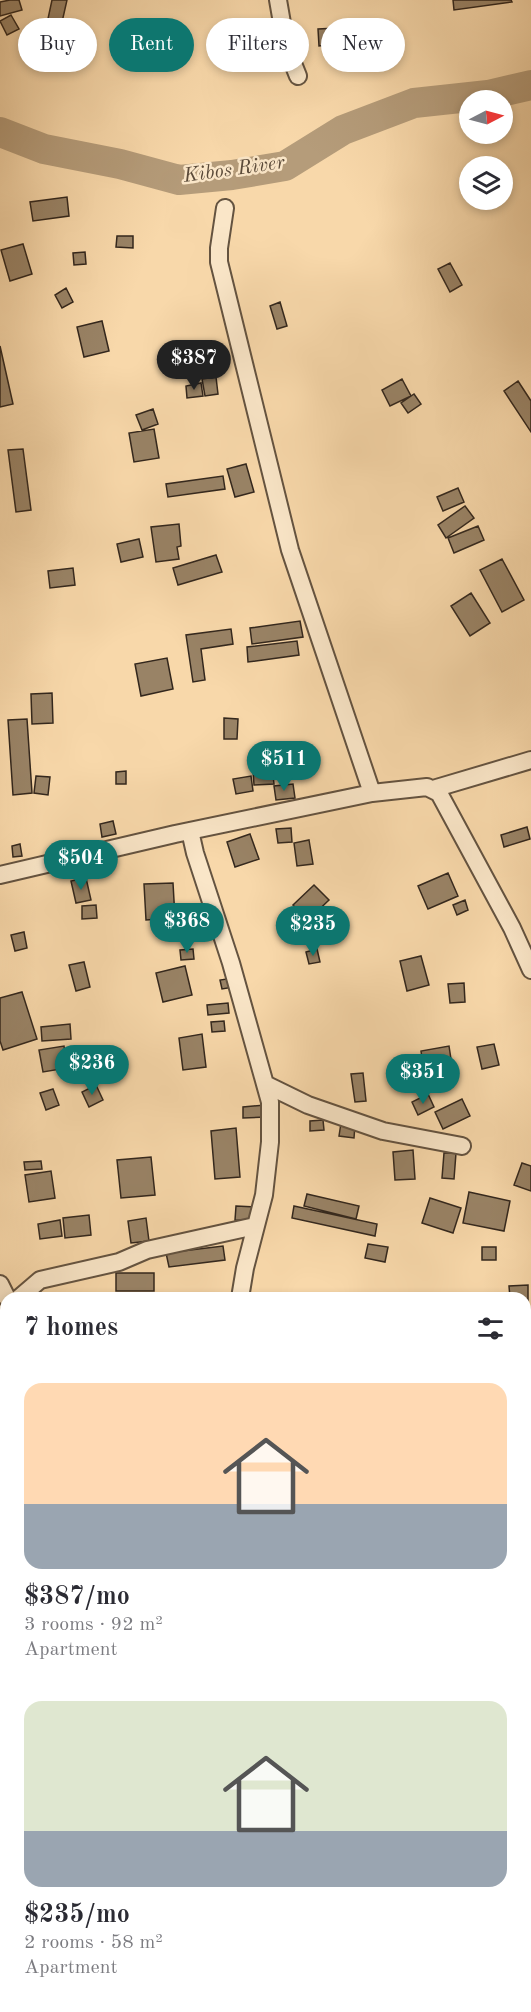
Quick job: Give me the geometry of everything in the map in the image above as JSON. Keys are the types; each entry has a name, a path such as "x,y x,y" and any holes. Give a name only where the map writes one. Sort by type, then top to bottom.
{"street":[{"path":"278,0 286,46 298,75"},
{"path":"225,208 219,262 290,550 372,793"},
{"path":"433,789 531,760"},
{"path":"0,875 74,856 372,793 427,787 439,793 463,835 531,970"},
{"path":"190,831 231,963 270,1102 270,1142 264,1195 241,1292"},
{"path":"267,1085 308,1105 383,1131 462,1146"},
{"path":"26,1292 40,1280 119,1262 147,1250 255,1227"}],"building":[{"path":"19,0 22,10 0,16 0,2"},
{"path":"52,0 67,0 63,18 48,18"},
{"path":"453,0 511,0 512,2 454,10"},
{"path":"11,15 18,30 7,35 0,21"},
{"path":"318,29 321,29 321,46 319,46"},
{"path":"67,197 69,216 33,221 30,202"},
{"path":"117,236 133,236 133,248 116,247"},
{"path":"23,244 32,274 10,281 1,250"},
{"path":"85,252 86,264 74,265 73,253"},
{"path":"450,263 462,285 450,292 438,269"},
{"path":"66,288 73,302 62,308 55,295"},
{"path":"280,302 287,326 277,329 270,306"},
{"path":"102,321 109,351 84,357 77,327"},
{"path":"0,346 13,404 0,407"},
{"path":"216,377 218,394 205,396 202,379"},
{"path":"402,379 411,396 390,406 382,390"},
{"path":"518,381 531,401 531,432 504,391"},
{"path":"201,383 203,396 187,398 186,386"},
{"path":"414,394 421,404 408,413 401,403"},
{"path":"153,409 158,424 142,430 136,415"},
{"path":"154,429 159,458 134,462 129,433"},
{"path":"23,449 31,510 16,512 8,450"},
{"path":"246,464 254,492 235,497 227,469"},
{"path":"223,476 225,489 168,497 166,484"},
{"path":"458,488 464,502 443,511 437,497"},
{"path":"465,506 474,518 446,538 438,525"},
{"path":"179,524 181,546 177,547 179,559 156,562 151,527"},
{"path":"478,526 484,540 454,553 448,538"},
{"path":"139,539 143,557 121,562 117,544"},
{"path":"216,555 222,572 178,585 173,568"},
{"path":"502,559 524,600 502,612 480,570"},
{"path":"73,568 75,585 50,588 48,571"},
{"path":"471,593 490,623 470,636 451,606"},
{"path":"300,621 303,637 252,644 250,628"},
{"path":"231,629 233,644 201,649 205,680 193,682 186,635"},
{"path":"297,641 299,655 248,662 247,647"},
{"path":"167,658 173,689 141,696 135,664"},
{"path":"52,693 53,723 32,724 31,694"},
{"path":"224,718 238,719 237,739 224,739"},
{"path":"27,719 32,793 13,795 8,720"},
{"path":"272,767 274,784 254,785 253,769"},
{"path":"126,771 126,784 116,784 116,772"},
{"path":"36,776 50,777 48,795 34,793"},
{"path":"251,776 253,791 236,794 233,779"},
{"path":"293,784 295,798 276,800 274,786"},
{"path":"113,821 116,834 102,837 100,824"},
{"path":"527,827 530,839 504,847 501,835"},
{"path":"291,828 292,842 278,843 276,829"},
{"path":"250,834 259,859 235,867 227,842"},
{"path":"309,840 313,864 297,866 294,843"},
{"path":"20,844 22,856 13,857 12,846"},
{"path":"448,873 458,896 428,909 418,886"},
{"path":"86,878 91,900 76,903 71,881"},
{"path":"173,883 175,918 146,920 144,884"},
{"path":"314,885 329,900 308,920 293,905"},
{"path":"465,900 468,910 457,915 453,905"},
{"path":"96,905 97,918 82,919 82,906"},
{"path":"24,932 27,948 15,951 11,935"},
{"path":"193,949 194,959 181,960 180,950"},
{"path":"317,949 320,962 309,964 306,952"},
{"path":"421,956 429,985 407,991 400,961"},
{"path":"84,962 90,987 76,991 69,965"},
{"path":"185,966 192,995 163,1002 156,973"},
{"path":"233,978 234,987 222,989 220,980"},
{"path":"464,983 465,1002 450,1003 448,984"},
{"path":"22,992 37,1039 3,1050 0,1041 0,998"},
{"path":"228,1003 229,1013 208,1015 207,1005"},
{"path":"224,1021 225,1031 212,1032 211,1022"},
{"path":"70,1024 71,1039 42,1041 41,1027"},
{"path":"202,1034 206,1067 183,1070 179,1038"},
{"path":"494,1044 499,1065 482,1069 477,1047"},
{"path":"64,1046 67,1068 43,1072 39,1050"},
{"path":"449,1046 454,1079 426,1084 421,1051"},
{"path":"363,1073 366,1101 355,1102 351,1074"},
{"path":"96,1085 103,1100 89,1107 82,1092"},
{"path":"53,1089 59,1105 46,1110 40,1093"},
{"path":"428,1094 434,1107 418,1115 412,1102"},
{"path":"462,1099 470,1116 443,1129 435,1112"},
{"path":"265,1105 266,1117 243,1118 243,1107"},
{"path":"323,1120 324,1130 310,1131 310,1121"},
{"path":"341,1123 355,1125 354,1138 339,1136"},
{"path":"236,1128 240,1177 215,1179 211,1131"},
{"path":"413,1150 415,1179 395,1180 393,1152"},
{"path":"444,1153 456,1153 454,1179 442,1178"},
{"path":"151,1157 155,1195 121,1198 117,1160"},
{"path":"41,1161 42,1169 25,1170 24,1162"},
{"path":"522,1163 531,1166 531,1191 514,1185"},
{"path":"51,1171 55,1198 29,1202 25,1175"},
{"path":"469,1192 510,1201 504,1231 463,1223"},
{"path":"307,1194 359,1206 356,1219 304,1206"},
{"path":"430,1198 461,1208 453,1233 422,1223"},
{"path":"236,1206 256,1207 256,1221 235,1220"},
{"path":"294,1206 377,1224 375,1236 292,1218"},
{"path":"89,1215 91,1235 65,1238 63,1218"},
{"path":"146,1218 149,1241 131,1243 128,1221"},
{"path":"60,1220 62,1236 40,1239 38,1224"},
{"path":"368,1244 388,1247 385,1262 365,1258"},
{"path":"223,1246 225,1260 169,1267 166,1253"},
{"path":"482,1247 496,1247 496,1260 482,1260"},
{"path":"116,1273 154,1273 154,1291 116,1291"},
{"path":"528,1285 528,1292 510,1292 509,1286"}],"waterway":[{"name":"Kibos River","path":"0,132 44,149 120,164 179,180 232,175 285,166 343,130 414,103 488,95 531,85"}]}
